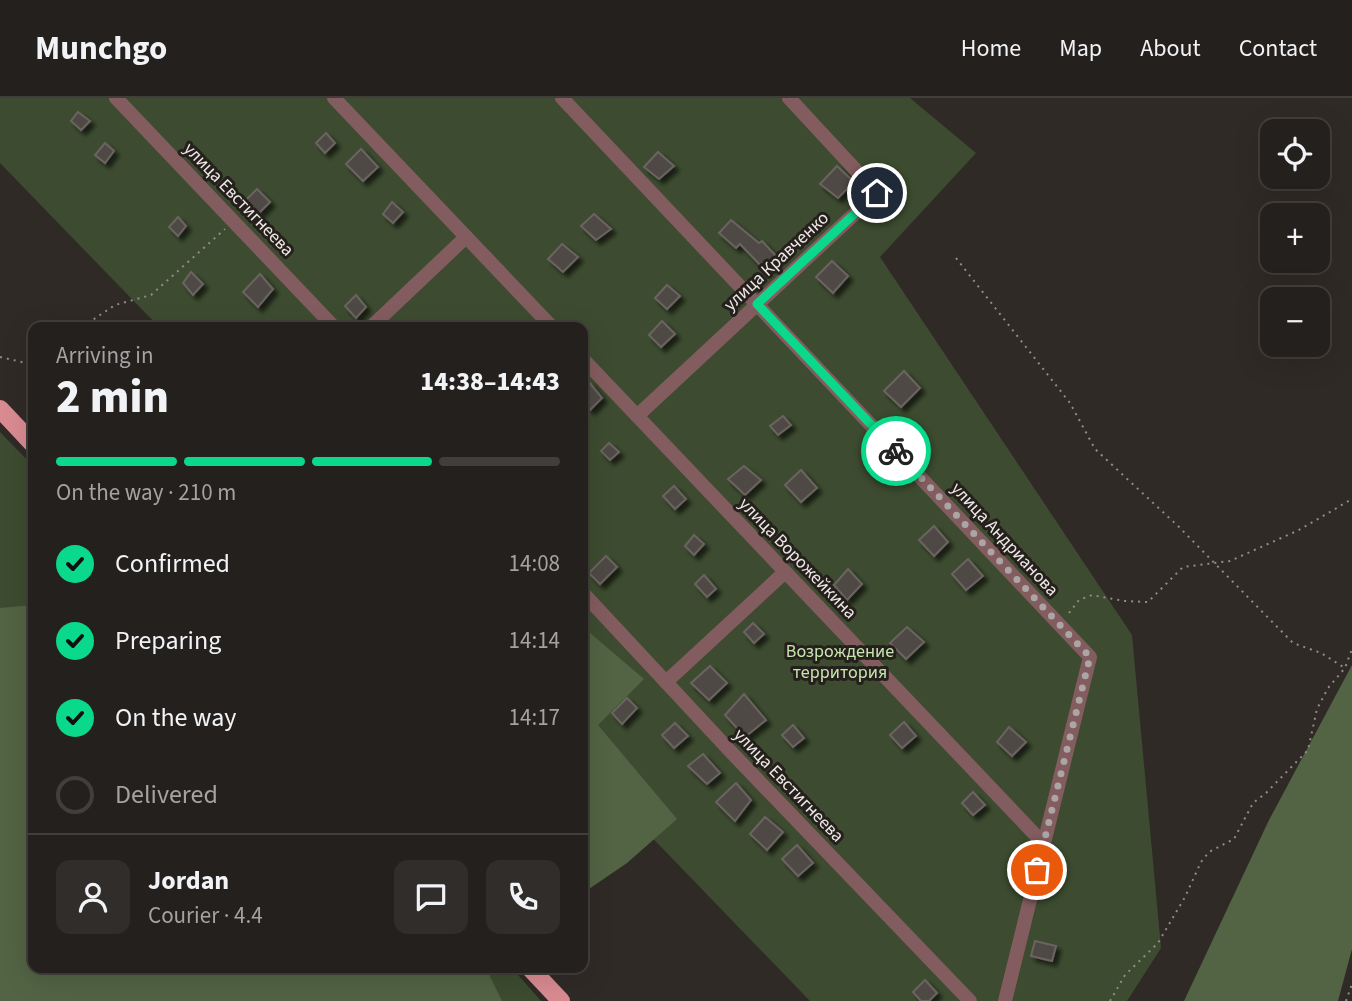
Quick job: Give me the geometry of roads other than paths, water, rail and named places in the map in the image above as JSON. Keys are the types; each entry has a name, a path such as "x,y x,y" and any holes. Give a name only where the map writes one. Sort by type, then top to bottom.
{"main road":[{"path":"0,409 28,439"},
{"path":"535,973 561,1001"}],"street":[{"name":"улица Евстигнеева","path":"116,98 329,322"},
{"path":"334,98 547,322"},
{"name":"улица Андрианова","path":"562,98 1090,657 1005,1001"},
{"name":"улица Кравченко","path":"637,416 877,193 789,98"},
{"path":"376,322 466,237"},
{"name":"улица Ворожейкина","path":"588,364 1044,844"},
{"path":"666,682 785,572"},
{"name":"улица Евстигнеева","path":"588,598 970,1001"}],"park label":[{"name":"Возрождение территория","path":"840,661"}]}
